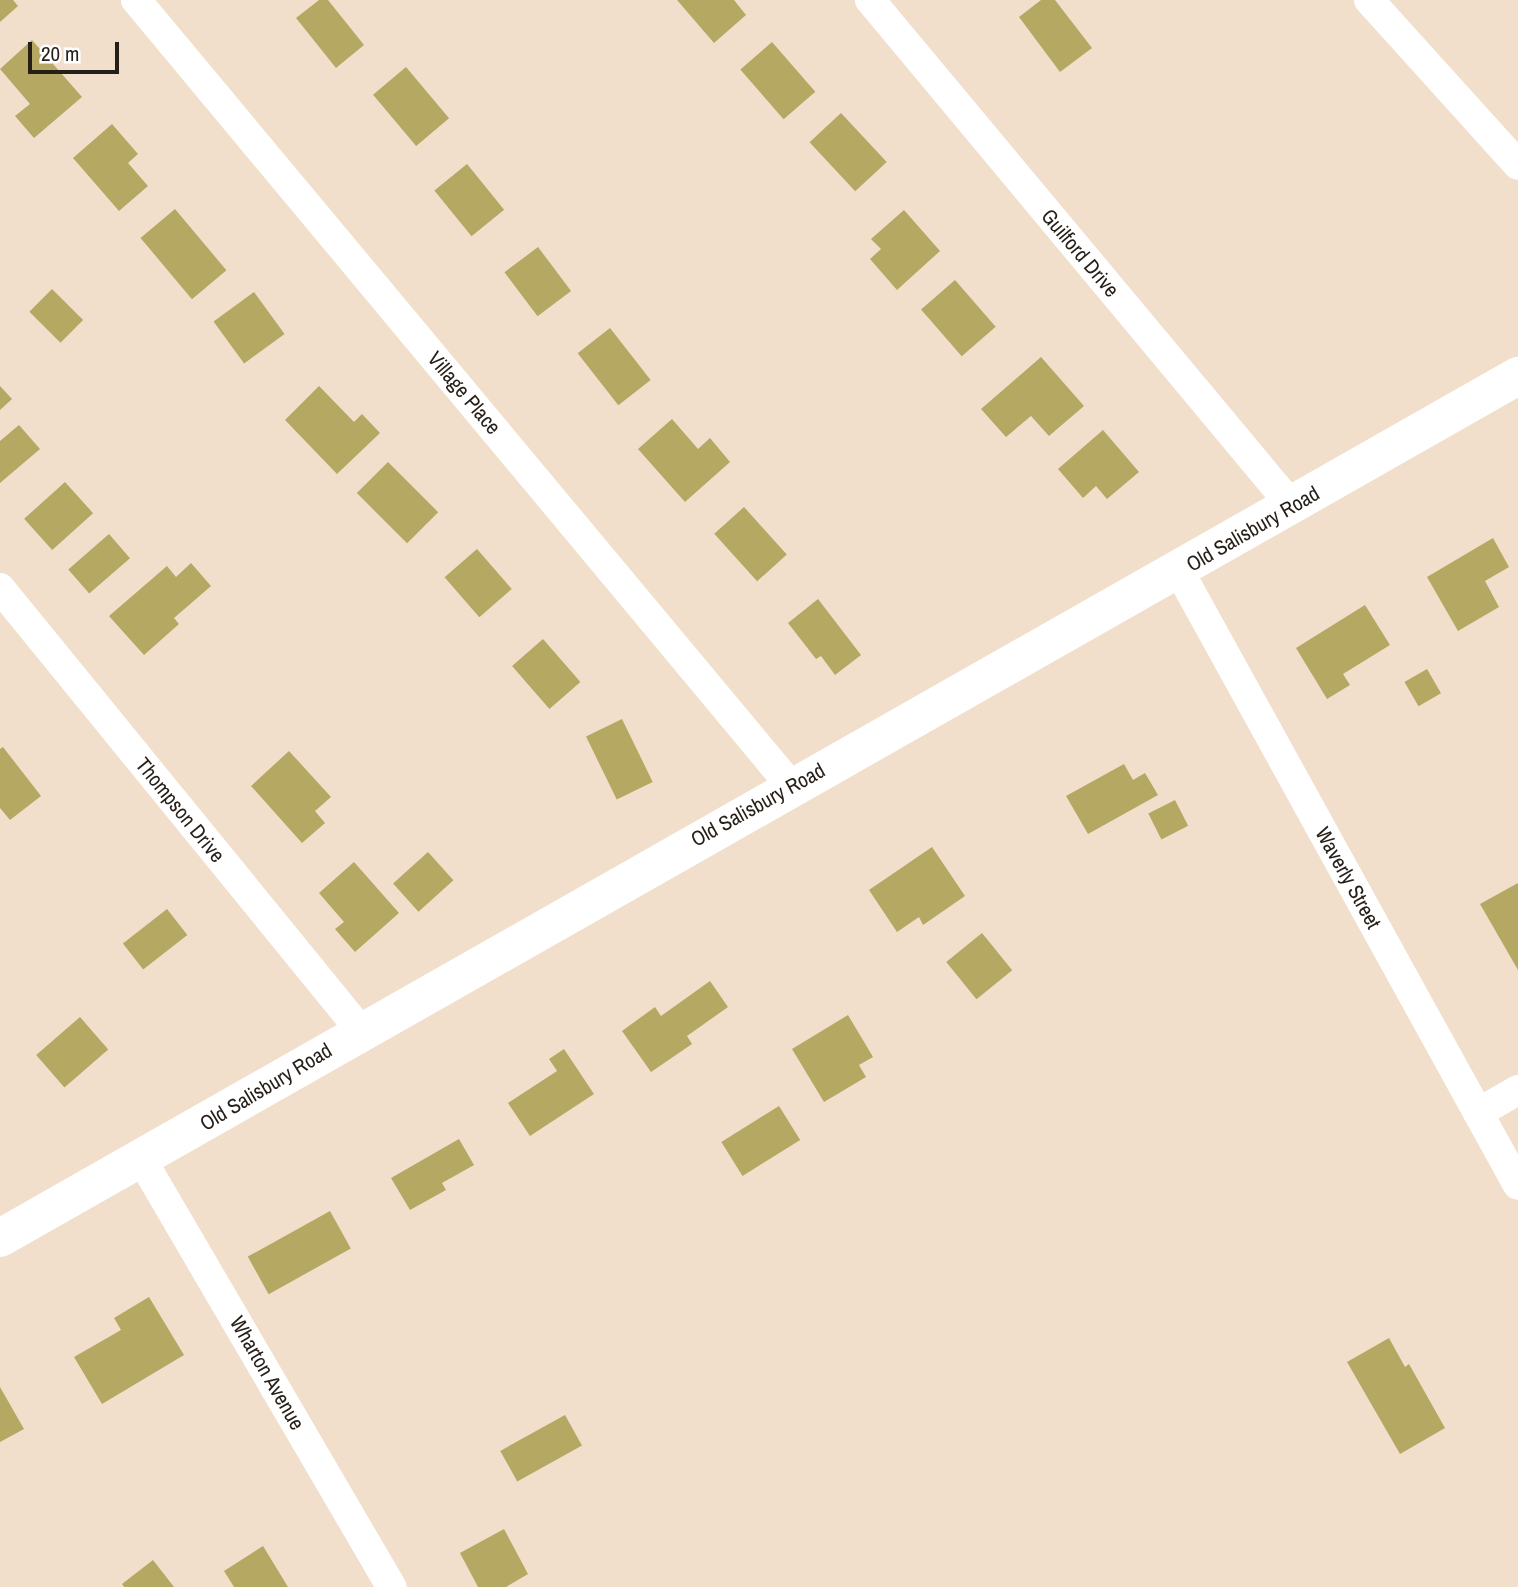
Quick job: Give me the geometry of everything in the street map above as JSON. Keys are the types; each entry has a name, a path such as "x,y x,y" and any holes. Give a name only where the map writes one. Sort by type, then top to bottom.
{"main road":[{"name":"Old Salisbury Road","path":"0,1238 142,1160 361,1031 791,786 1180,571 1518,376"}],"street":[{"name":"Village Place","path":"136,0 791,786"},
{"name":"Guilford Drive","path":"870,0 1292,506"},
{"path":"1369,0 1518,165"},
{"name":"Waverly Street","path":"1180,571 1518,1185"},
{"name":"Thompson Drive","path":"0,589 361,1031"},
{"path":"1478,1113 1518,1090"},
{"name":"Wharton Avenue","path":"142,1160 392,1587"}],"building":[{"path":"0,0 13,0 18,6 0,22"},
{"path":"319,0 328,0 364,45 336,68 296,18"},
{"path":"677,0 734,0 746,15 714,43"},
{"path":"1041,0 1055,0 1092,48 1060,72 1019,17"},
{"path":"32,40 82,97 34,138 15,116 30,104 0,69"},
{"path":"772,42 815,92 784,119 740,70"},
{"path":"406,67 449,118 416,146 373,95"},
{"path":"841,113 887,162 855,191 810,142"},
{"path":"112,124 138,154 128,163 148,186 119,211 73,158"},
{"path":"467,164 504,210 471,236 434,190"},
{"path":"175,209 226,270 192,299 141,238"},
{"path":"904,210 940,251 897,290 870,259 881,249 871,239"},
{"path":"538,247 571,291 538,316 504,272"},
{"path":"955,280 996,327 962,356 921,310"},
{"path":"52,289 83,320 60,343 29,312"},
{"path":"254,292 285,334 244,363 214,321"},
{"path":"610,328 651,380 618,405 578,353"},
{"path":"1041,357 1084,406 1049,436 1031,416 1006,437 981,409"},
{"path":"0,386 12,399 0,410"},
{"path":"319,386 354,422 362,414 380,433 337,474 285,420"},
{"path":"672,419 698,449 710,438 730,462 685,502 638,449"},
{"path":"19,425 40,449 0,483 0,441"},
{"path":"1103,430 1139,472 1107,499 1096,486 1083,498 1058,469"},
{"path":"388,462 438,512 407,543 357,493"},
{"path":"65,482 93,513 52,550 24,519"},
{"path":"744,507 787,555 757,581 714,534"},
{"path":"109,534 130,558 89,594 68,569"},
{"path":"1493,538 1509,567 1485,581 1499,607 1458,631 1427,577"},
{"path":"477,549 512,589 479,617 445,577"},
{"path":"191,563 211,586 174,618 179,624 144,655 109,616 167,566 176,577"},
{"path":"818,599 861,655 835,675 821,656 816,659 788,623"},
{"path":"1365,605 1390,645 1343,674 1350,685 1327,699 1296,648"},
{"path":"543,639 580,682 549,709 512,666"},
{"path":"1427,669 1441,693 1418,706 1404,682"},
{"path":"622,719 653,782 617,799 586,737"},
{"path":"3,747 41,796 10,820 0,808 0,749"},
{"path":"289,751 331,797 315,811 325,823 302,843 251,786"},
{"path":"1124,764 1133,780 1145,773 1158,795 1088,834 1066,796"},
{"path":"1175,800 1188,826 1161,839 1148,814"},
{"path":"932,847 965,896 923,925 919,917 897,932 869,890"},
{"path":"428,852 453,880 418,912 393,883"},
{"path":"354,862 399,913 355,952 335,929 344,922 319,893"},
{"path":"1518,883 1518,970 1480,904"},
{"path":"167,909 187,935 143,969 123,943"},
{"path":"982,933 1012,970 976,999 946,962"},
{"path":"710,981 728,1007 687,1036 692,1044 651,1072 622,1031 655,1007 661,1016"},
{"path":"848,1015 873,1057 859,1065 866,1077 824,1102 792,1049"},
{"path":"80,1017 108,1049 64,1088 36,1055"},
{"path":"564,1049 594,1094 530,1136 508,1103 557,1071 549,1059"},
{"path":"779,1106 800,1140 743,1176 721,1142"},
{"path":"459,1139 474,1165 442,1183 446,1190 410,1210 391,1178"},
{"path":"330,1211 351,1249 269,1294 248,1257"},
{"path":"149,1297 184,1355 102,1404 74,1357 121,1330 114,1318"},
{"path":"1389,1338 1405,1367 1409,1364 1445,1428 1400,1454 1347,1362"},
{"path":"0,1387 24,1429 0,1442"},
{"path":"565,1415 582,1446 517,1481 500,1451"},
{"path":"504,1529 528,1574 506,1587 478,1587 460,1553"},
{"path":"263,1546 288,1587 234,1587 224,1571"},
{"path":"153,1560 174,1587 124,1587 122,1584"}]}
